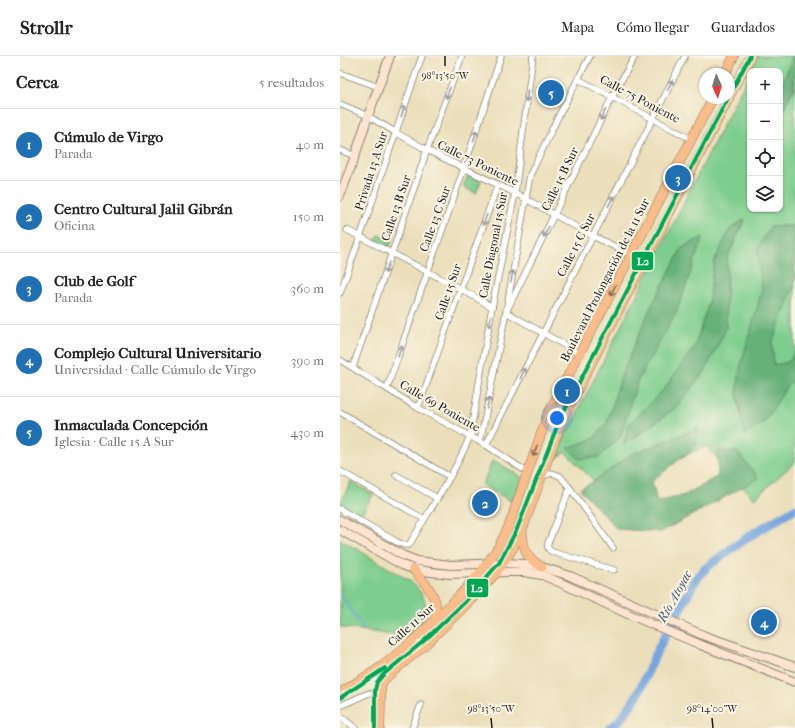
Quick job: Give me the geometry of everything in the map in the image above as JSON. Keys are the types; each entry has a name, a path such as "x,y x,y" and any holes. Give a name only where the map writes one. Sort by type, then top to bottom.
{"main road":[{"path":"340,196 342,186 355,156 390,56"},
{"path":"728,68 734,56"},
{"path":"735,87 751,56"},
{"name":"Boulevard Prolongación de la 11 Sur","path":"488,563 499,546 508,526 548,414 709,104"},
{"path":"504,563 522,530 562,420 726,104"},
{"path":"340,520 404,556 416,561 450,565 504,563 542,566 570,576 705,636 768,657 795,668"},
{"path":"340,530 413,569 450,574 524,572 542,576 701,645 795,682"},
{"path":"522,530 525,551 529,557 542,566"},
{"name":"Calle 11 Sur","path":"340,693 380,667 420,634 459,596 488,563"},
{"name":"Calle 11 Sur","path":"380,728 380,687 383,681 469,602 504,563"},
{"path":"413,569 433,595 436,606 435,620"},
{"path":"459,596 469,602"}],"street":[{"name":"Privada 13 A Sur","path":"340,293 361,238 395,132 422,56"},
{"name":"Calle 13 B Sur","path":"353,367 427,150 462,56"},
{"name":"Calle 13 C Sur","path":"387,388 464,168 501,56"},
{"name":"Calle Diagonal 15 Sur","path":"480,442 506,312 530,175 590,56"},
{"name":"Calle 15 B Sur","path":"506,312 612,97 635,56"},
{"name":"Calle 15 C Sur","path":"486,445 685,56"},
{"name":"Calle Diagonal 15 Sur","path":"340,509 397,542 404,545 409,545 450,477 470,436 492,307 516,193 532,57"},
{"path":"340,73 379,87"},
{"name":"Calle 75 Poniente","path":"578,78 691,139"},
{"name":"Calle 73 Poniente","path":"340,104 368,116 427,150 516,193 593,236 631,256 644,261"},
{"path":"340,150 355,156"},
{"name":"Calle 15 Sur","path":"418,408 498,184"},
{"path":"348,230 461,289 492,307"},
{"path":"506,312 580,354"},
{"name":"Calle 69 Poniente","path":"340,360 418,408 486,445 527,472"},
{"path":"340,412 450,477"},
{"path":"340,471 424,519"},
{"path":"541,478 552,473 560,476 613,548"},
{"path":"396,475 437,498"},
{"path":"570,488 548,544 549,550 614,570"},
{"path":"340,706 369,693"},
{"path":"412,728 421,705"},
{"path":"340,716 355,728"}],"green space":[{"path":"758,56 795,56 795,462 754,499 706,446 646,474 603,490 565,452 552,462 747,78 747,212 783,212 783,68 752,68"},
{"path":"793,56 795,56 795,86 789,97 783,114 783,104 783,83"},
{"path":"468,175 481,181 476,193 463,187"},
{"path":"745,219 727,258 726,329 704,373 674,409 624,445 628,425 664,389 695,346 708,305 714,262 730,229"},
{"path":"771,226 792,226 795,230 795,283 772,343 774,365 789,362 795,351 795,378 787,386 766,420 745,435 737,395 740,368 762,290 757,249"},
{"path":"379,235 392,241 389,247 376,242"},
{"path":"703,237 677,311 638,380 620,437 599,457 579,459 568,448 593,439 607,423 622,374 650,309 682,248"},
{"path":"698,428 696,446 652,481 657,502 685,495 718,476 718,451 737,452 759,478 661,532 617,529 580,489 594,481 630,455"},
{"path":"493,460 522,477 513,502 482,485"},
{"path":"351,481 373,495 359,518 340,507"},
{"path":"340,539 410,581 421,593 425,603 426,613 418,626 407,637 340,627"}],"waterway":[{"name":"Río Atoyac","path":"610,728 618,722 638,694 657,651 695,581 706,568 720,557 754,533 795,509"},
{"path":"340,593 364,630"}],"transit line":[{"name":"L2","path":"735,85 750,56"},
{"name":"L2","path":"375,728 375,690 377,682 384,674 425,640 466,601 499,563 517,529 560,419 725,104"},
{"name":"L2","path":"340,698 385,668"}],"place":[{"name":"Inmaculada Concepción","path":"551,93"},
{"name":"Club de Golf","path":"678,178"},
{"name":"Cúmulo de Virgo","path":"567,391"},
{"name":"Centro Cultural Jalil Gibrán","path":"485,503"},
{"name":"Complejo Cultural Universitario","path":"764,622"}]}
